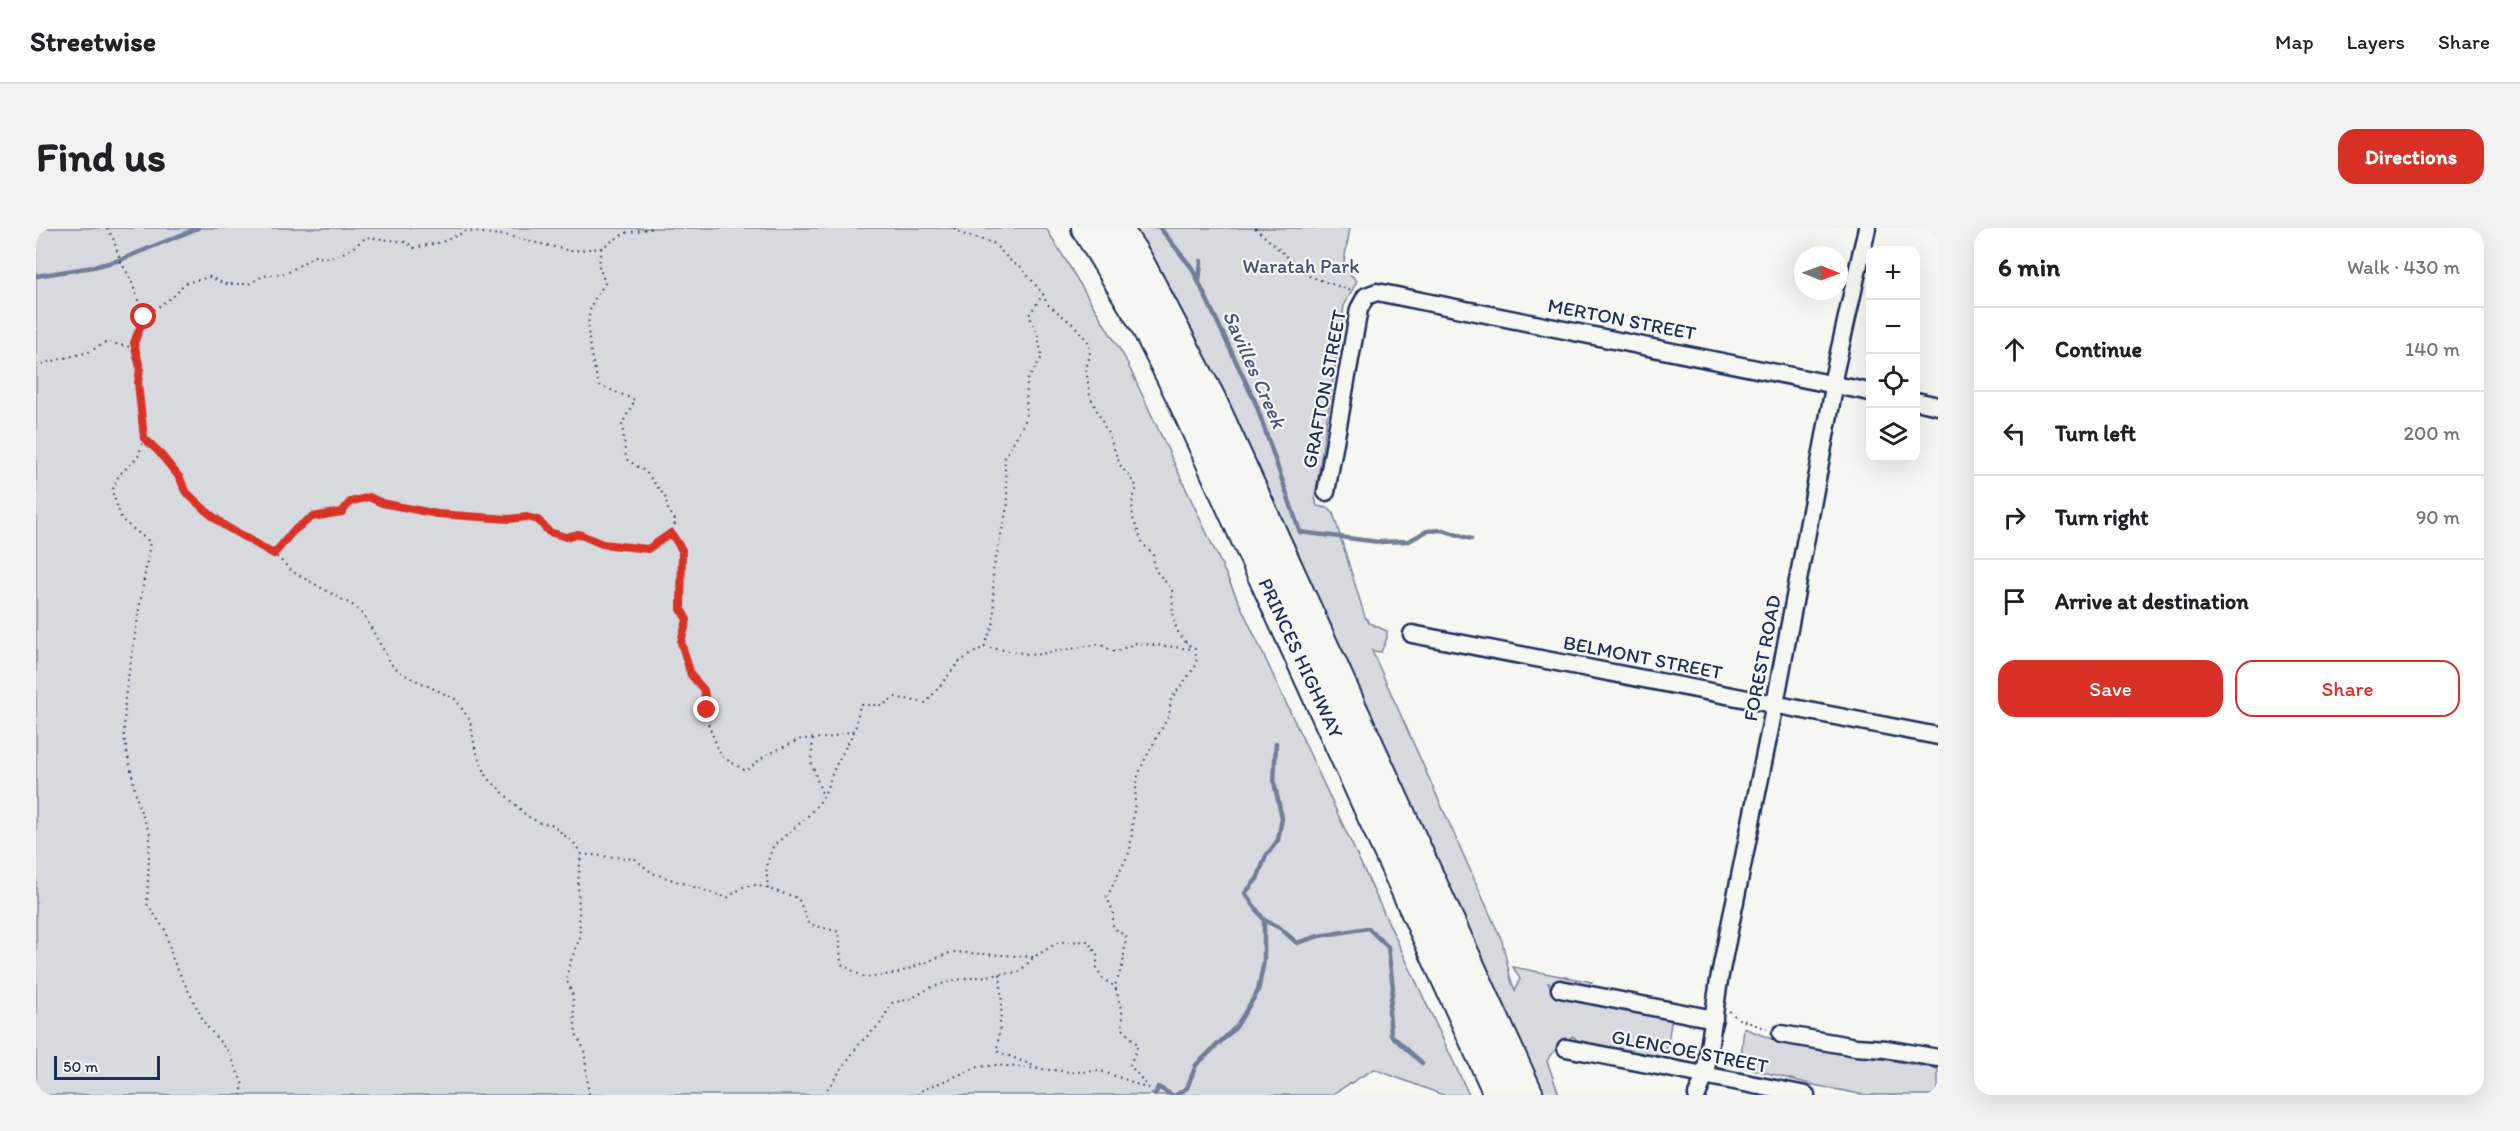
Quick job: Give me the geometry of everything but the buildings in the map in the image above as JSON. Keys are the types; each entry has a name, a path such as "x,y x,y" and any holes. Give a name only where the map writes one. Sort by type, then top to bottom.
{"highway":[{"name":"PRINCES HIGHWAY","path":"1087,228 1145,323 1181,395 1500,1095"},
{"name":"PRINCES HIGHWAY","path":"1116,228 1137,260 1210,399 1528,1095"}],"street":[{"name":"FOREST ROAD","path":"1697,1095 1705,1076 1719,1013 1734,901 1775,704 1833,385 1867,228"},
{"name":"MERTON STREET","path":"1366,296 1383,293 1866,391"},
{"name":"GRAFTON STREET","path":"1326,492 1359,309 1366,296"},
{"path":"1920,402 1938,405"},
{"name":"BELMONT STREET","path":"1412,634 1938,736"},
{"name":"GLENCOE STREET","path":"1560,989 1719,1013"},
{"name":"GLENCOE STREET","path":"1781,1034 1938,1058"},
{"name":"GLENCOE STREET","path":"1566,1048 1806,1095"}],"path":[{"path":"107,228 131,280 144,317"},
{"path":"241,1095 243,1085 230,1054 205,1024 173,960 165,930 147,904 150,834 138,804 124,737 125,697 150,542 122,520 112,491 119,475 138,457 144,438 138,383 140,368 134,343 144,317 176,294 184,283 210,278 225,284 249,284 262,276 287,273 314,256 325,259 355,248 366,237 406,242 414,248 442,242 467,231 508,236 571,251 601,248 625,233 654,228"},
{"path":"954,228 965,235 993,243 1011,261 1021,267 1043,294 1047,304 1074,325 1089,343 1090,355 1086,369 1090,396 1120,465 1137,487 1131,502 1133,518 1143,543 1153,554 1155,570 1172,589 1173,619 1177,633 1186,644 1195,649"},
{"path":"1255,228 1309,276 1366,296"},
{"path":"274,554 293,531 312,517 342,512 350,502 369,497 382,503 437,514 509,519 527,517 538,520 549,532 566,537 579,534 602,544 648,549 671,533 676,521 668,509 665,497 646,472 626,459 622,424 635,399 600,385 591,358 589,322 592,304 605,283 599,266 601,248"},
{"path":"768,889 766,867 773,846 806,818 823,798 835,767 855,730 860,705 883,705 895,697 926,703 960,661 984,647 994,622 993,571 1008,503 1004,459 1026,419 1027,381 1042,357 1029,315 1043,294"},
{"path":"36,365 89,352 107,342 135,348"},
{"path":"144,438 180,478 185,491 206,511 225,526 274,554 293,572 354,606 365,617 392,665 403,674 455,699 470,720 475,748 487,777 527,816 540,823 551,824 576,845 581,854 578,884 580,937 566,979 572,992 576,1034 584,1049 589,1095"},
{"path":"671,533 682,550 681,609 687,620 681,642 691,675 704,690 708,723 721,756 746,771 766,755 801,740 828,738 855,730"},
{"path":"984,647 1035,655 1100,644 1115,652 1136,643 1195,649"},
{"path":"1114,986 1123,964 1126,937 1113,927 1113,912 1107,897 1130,851 1137,779 1169,715 1171,699 1197,664 1195,649"},
{"path":"813,739 811,762 823,798"},
{"path":"581,854 635,859 652,873 727,897 743,886 756,885 798,898 809,924 839,932 841,964 865,978 898,973 952,952 1034,957"},
{"path":"826,1095 828,1088 859,1044 880,1024 892,1003 910,999 932,987 955,980 1019,972 1034,957 1059,942 1088,941 1097,955 1097,969 1103,979 1114,986 1124,1016 1122,1028 1138,1045 1130,1065 1149,1091"},
{"path":"1000,974 1002,1005 997,1051 1041,1069"},
{"path":"1719,1013 1781,1034"},
{"path":"918,1095 920,1091 978,1067 996,1065 1101,1071 1132,1082 1154,1095"}],"green space":[{"path":"36,228 1046,228 1125,358 1469,1095 1443,1095 1374,1069 1331,1095 36,1095"},
{"name":"Waratah Park","path":"1132,228 1350,228 1343,267 1357,281 1344,306 1315,498 1317,506 1328,508 1333,513 1365,617 1369,623 1387,631 1387,638 1381,652 1372,651 1502,941 1515,990 1520,979 1513,967 1592,982 1583,989 1548,983 1553,991 1672,1017 1665,1060 1587,1047 1572,1036 1567,1043 1553,1052 1547,1061 1559,1095 1541,1095"},
{"path":"1744,1028 1787,1045 1820,1048 1938,1069 1938,1095 1865,1095 1740,1066"}],"waterway":[{"name":"Savilles Creek","path":"36,276 93,267 120,260 198,228"},
{"name":"Savilles Creek","path":"1160,228 1192,268 1256,404 1300,532 1379,542 1409,541 1427,531 1443,530 1471,539"},
{"path":"1199,282 1201,261"},
{"name":"Savilles Creek","path":"1176,1095 1187,1088 1196,1065 1236,1027 1258,991 1264,961 1264,920 1245,893 1257,879 1266,856 1278,840 1282,818 1274,782 1276,743"},
{"path":"1264,920 1280,928 1297,943 1319,936 1368,928 1388,947 1393,988 1389,1011 1391,1035 1422,1063"},
{"name":"Savilles Creek","path":"1155,1095 1158,1087 1172,1095"}],"route":[{"path":"144,317 134,343 140,368 138,383 144,438 180,478 185,491 225,526 274,554 293,531 312,517 342,512 350,502 369,497 382,503 437,514 509,519 527,517 538,520 549,532 566,537 579,534 602,544 621,544 648,549 671,533 682,550 681,609 687,620 681,642 691,675 704,690 707,710"}]}
